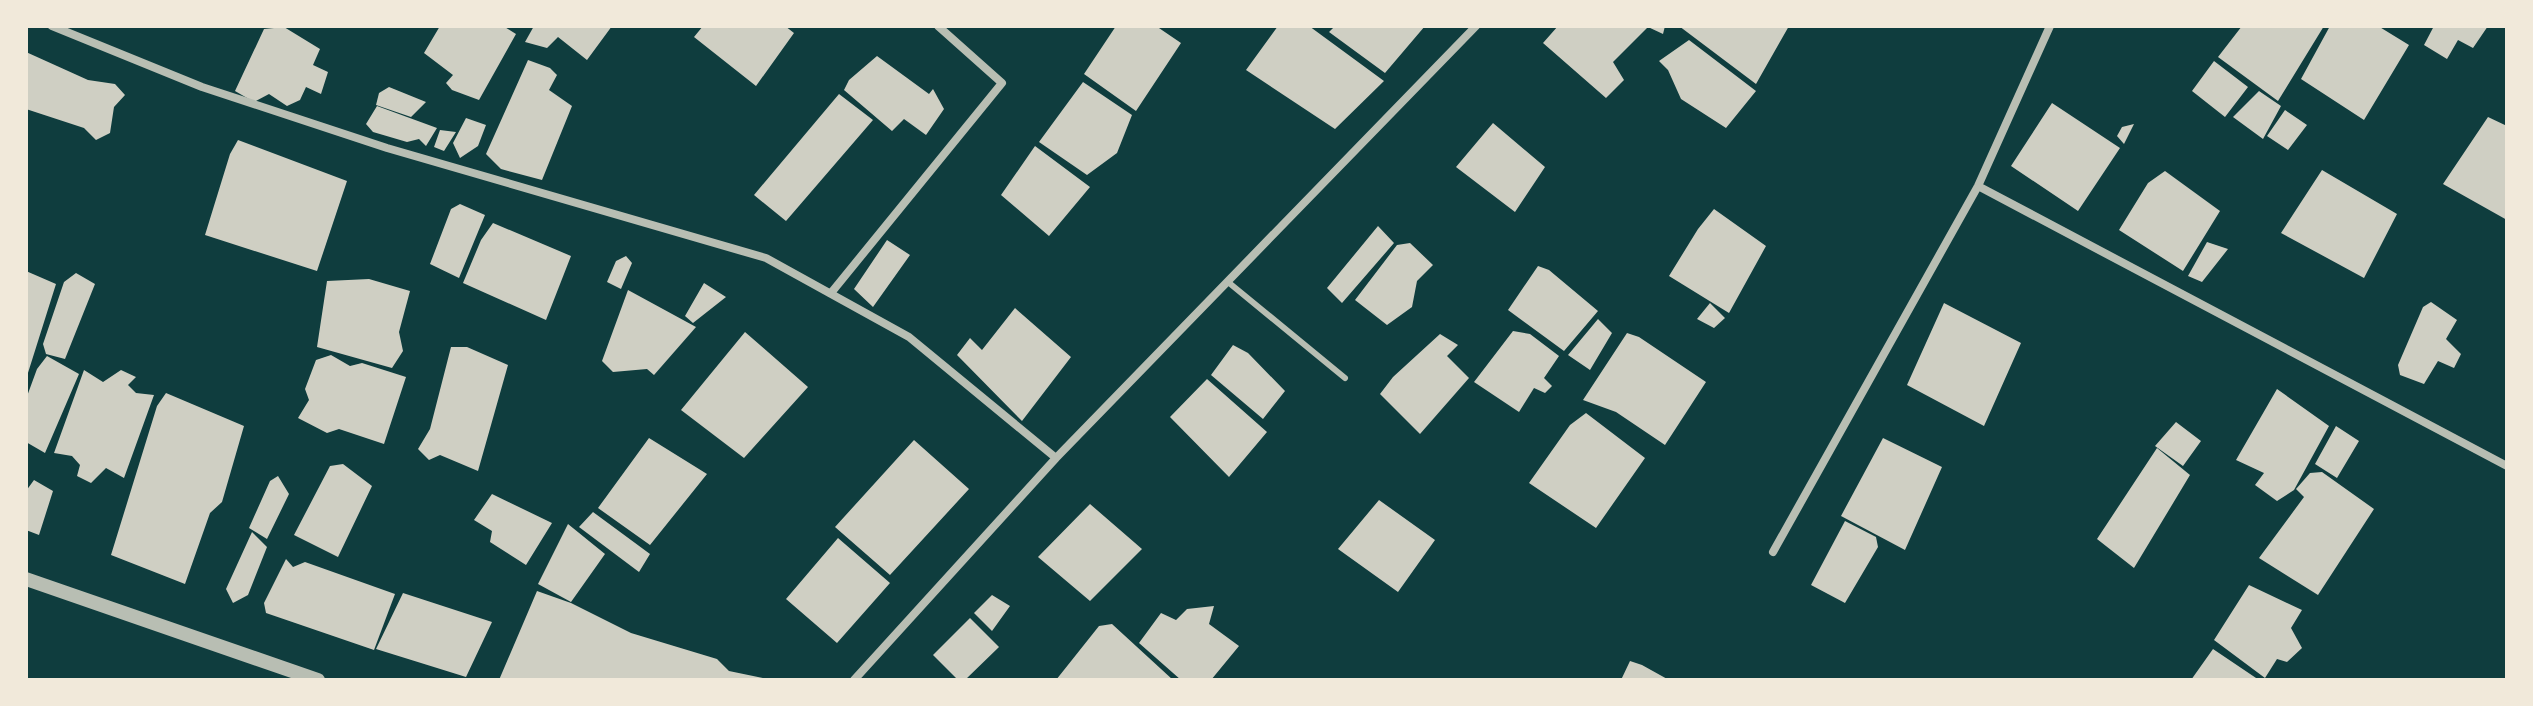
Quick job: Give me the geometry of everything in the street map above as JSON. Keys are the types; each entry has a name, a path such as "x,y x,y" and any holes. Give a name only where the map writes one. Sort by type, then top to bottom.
{"street":[{"path":"52,26 202,87 387,148 766,258 909,337 1056,458"},
{"path":"831,293 1002,83 938,26"},
{"path":"854,680 1056,458 1476,26"},
{"path":"1773,552 1978,186 2050,26"},
{"path":"1978,186 2507,466"},
{"path":"26,579 318,680"}],"lane":[{"path":"1228,282 1345,378"}],"building":[{"path":"440,26 503,26 516,34 479,100 452,90 446,83 453,75 424,53"},
{"path":"534,26 612,26 587,60 558,37 547,48 525,42"},
{"path":"703,26 785,26 794,33 756,86 694,37"},
{"path":"1116,26 1156,26 1181,43 1136,111 1084,74"},
{"path":"1278,26 1309,26 1384,81 1335,129 1246,70"},
{"path":"1335,26 1425,26 1385,73 1329,32"},
{"path":"1558,26 1665,26 1663,34 1648,27 1613,62 1624,80 1606,98 1543,43"},
{"path":"1679,26 1789,26 1756,84"},
{"path":"2242,26 2324,26 2278,101 2218,57"},
{"path":"2330,26 2378,26 2409,45 2364,120 2301,79"},
{"path":"2434,26 2488,26 2473,48 2458,40 2447,59 2424,45"},
{"path":"284,27 320,49 313,65 328,72 321,94 306,87 300,100 287,106 269,94 254,102 235,91 264,29"},
{"path":"1689,40 1756,91 1726,128 1681,99 1668,70 1659,61"},
{"path":"26,52 88,80 115,84 125,95 114,107 110,133 96,140 84,128 26,109"},
{"path":"877,56 929,94 933,89 944,109 926,135 904,119 892,131 844,90 849,80"},
{"path":"528,60 550,68 557,75 549,90 572,106 542,180 501,169 486,154"},
{"path":"2214,61 2248,87 2225,117 2192,91"},
{"path":"1083,82 1132,115 1117,153 1087,175 1039,142"},
{"path":"389,87 426,102 411,117 376,105 379,93"},
{"path":"2259,91 2281,106 2263,139 2233,117"},
{"path":"839,94 873,120 786,221 754,195"},
{"path":"2052,103 2120,148 2078,211 2011,166"},
{"path":"377,106 437,128 426,146 419,139 407,142 373,132 366,124"},
{"path":"2285,110 2307,125 2288,150 2267,136"},
{"path":"2488,117 2507,126 2507,220 2443,184"},
{"path":"466,118 486,125 478,146 460,158 453,143"},
{"path":"1493,123 1545,167 1515,212 1456,167"},
{"path":"2134,124 2124,144 2117,136 2122,127"},
{"path":"440,130 456,132 444,151 434,147"},
{"path":"238,140 347,181 317,271 205,235 230,154"},
{"path":"1035,146 1090,187 1049,236 1001,195"},
{"path":"2322,170 2397,214 2364,278 2281,233"},
{"path":"2165,171 2220,211 2183,271 2119,230 2148,183"},
{"path":"460,204 485,215 459,278 430,264 451,209"},
{"path":"1714,209 1766,246 1729,313 1669,276"},
{"path":"493,223 571,256 546,320 463,283 481,240"},
{"path":"1378,226 1394,243 1342,303 1327,288"},
{"path":"887,240 910,255 873,307 854,289"},
{"path":"2207,242 2228,249 2202,282 2188,276"},
{"path":"1410,243 1433,265 1417,281 1412,307 1387,325 1355,300 1397,245"},
{"path":"626,256 632,263 621,289 607,282 616,261"},
{"path":"1538,266 1549,270 1598,311 1564,351 1508,310"},
{"path":"26,271 56,284 27,376 26,376"},
{"path":"76,273 95,284 65,359 46,354 43,344 64,282"},
{"path":"369,279 410,291 399,332 403,351 392,368 317,347 327,281"},
{"path":"704,283 726,297 693,323 685,316"},
{"path":"628,290 696,327 654,375 647,369 613,372 602,361"},
{"path":"2431,302 2457,320 2446,339 2461,354 2454,368 2438,361 2424,384 2400,375 2398,365 2423,307"},
{"path":"1710,303 1725,318 1714,328 1697,319"},
{"path":"1944,303 2021,343 1984,426 1907,385"},
{"path":"1015,308 1071,357 1022,421 957,355 970,338 982,350"},
{"path":"1598,319 1612,333 1590,370 1568,355"},
{"path":"1513,331 1530,334 1559,356 1544,378 1552,386 1545,393 1534,388 1519,412 1474,382"},
{"path":"745,332 808,387 744,458 681,410"},
{"path":"1627,333 1639,337 1706,382 1665,445 1616,412 1583,400"},
{"path":"1440,334 1458,345 1447,356 1469,378 1420,434 1380,394 1393,377"},
{"path":"1233,345 1248,353 1285,391 1263,419 1211,375"},
{"path":"451,347 467,347 508,365 478,471 440,455 429,460 418,449 430,429"},
{"path":"331,355 350,366 362,363 406,377 384,444 339,429 327,433 298,418 309,400 305,389 316,360"},
{"path":"47,356 79,374 45,453 26,442 26,399 37,369"},
{"path":"84,370 103,382 121,370 136,377 128,385 136,393 154,395 124,478 106,468 91,483 77,476 80,465 72,456 54,453"},
{"path":"1207,379 1267,432 1229,477 1170,417"},
{"path":"2277,389 2329,426 2294,490 2277,501 2255,485 2264,473 2236,460"},
{"path":"166,393 244,426 222,502 210,513 185,584 111,555 157,406"},
{"path":"1586,413 1645,458 1596,528 1529,483 1570,425"},
{"path":"2176,422 2201,441 2183,466 2155,446"},
{"path":"2336,426 2359,441 2337,478 2315,464"},
{"path":"649,438 707,474 650,545 598,508"},
{"path":"1883,438 1942,467 1905,550 1841,516"},
{"path":"914,440 969,489 890,575 835,527"},
{"path":"2157,448 2190,475 2134,568 2097,539"},
{"path":"343,464 372,486 338,557 294,535 330,466"},
{"path":"2322,472 2374,509 2318,595 2259,558 2304,497 2296,489 2310,473"},
{"path":"278,476 289,494 267,539 249,528 270,481"},
{"path":"34,480 53,491 39,535 26,530 26,491"},
{"path":"492,494 552,523 526,565 490,542 492,531 474,520"},
{"path":"1379,500 1435,540 1398,592 1338,549"},
{"path":"1090,504 1142,549 1090,601 1038,557"},
{"path":"593,512 650,554 639,572 579,527"},
{"path":"1845,521 1876,537 1878,547 1845,603 1811,585"},
{"path":"568,524 605,554 571,602 538,584"},
{"path":"252,532 267,547 248,595 233,603 226,589"},
{"path":"838,538 890,583 837,643 786,599"},
{"path":"286,559 293,567 305,562 395,594 374,650 266,613 264,603"},
{"path":"2249,585 2302,610 2291,628 2302,648 2287,662 2277,659 2265,678 2214,640"},
{"path":"537,591 571,603 631,633 717,659 729,671 772,680 499,680"},
{"path":"403,593 492,622 466,677 376,649"},
{"path":"992,595 1010,606 992,631 974,613"},
{"path":"1214,606 1209,624 1239,646 1211,680 1181,680 1139,643 1161,613 1176,620 1187,609"},
{"path":"970,618 999,647 965,680 958,680 933,655"},
{"path":"1112,624 1173,680 1056,680 1099,626"},
{"path":"2213,649 2259,680 2191,680"},
{"path":"1630,661 1642,665 1669,680 1621,680"}]}
